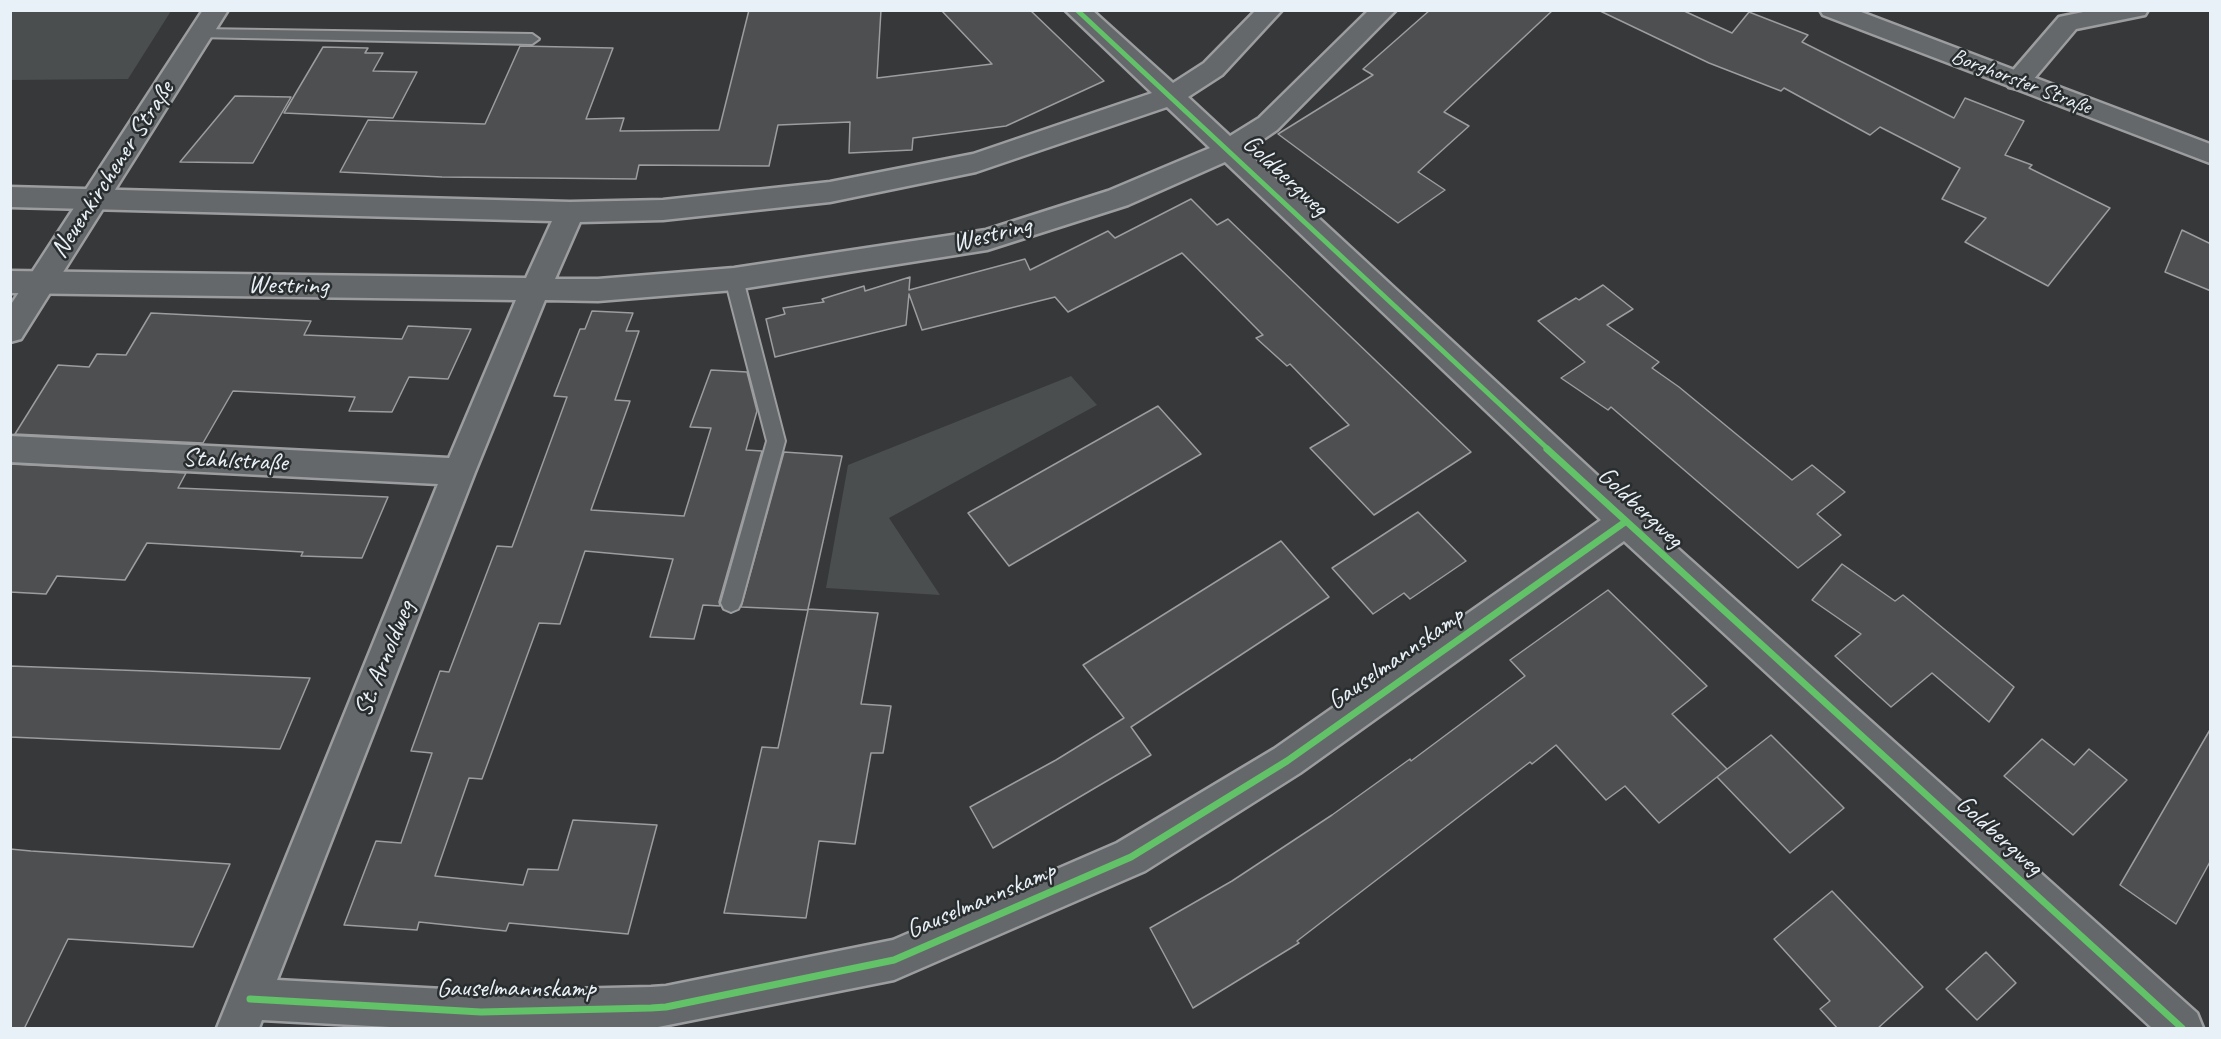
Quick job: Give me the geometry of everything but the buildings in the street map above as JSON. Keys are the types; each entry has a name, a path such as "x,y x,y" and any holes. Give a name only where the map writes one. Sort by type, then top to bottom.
{"street":[{"name":"Neuenkirchener Straße","path":"10,331 216,10"},
{"name":"Goldbergweg","path":"1077,10 1625,522 2182,1029"},
{"path":"10,197 570,212 663,210 830,192 976,163 1171,96 1213,69 1270,10"},
{"name":"Westring","path":"10,282 598,290 734,279 987,240 1118,198 1229,150 1268,124 1384,10"},
{"name":"Borghorster Straße","path":"1832,10 2211,154"},
{"path":"2018,81 2068,23 2136,10"},
{"path":"535,290 570,212"},
{"name":"St. Arnoldweg","path":"244,1014 459,472 535,290"},
{"name":"Stahlstraße","path":"10,449 459,472"},
{"name":"Gauselmannskamp","path":"244,1014 481,1012 659,1007 894,960 1131,857 1287,761 1625,522"}],"lane":[{"path":"201,34 532,39"},
{"path":"732,603 776,441 734,279"}],"shaded area":[{"path":"10,11 171,11 128,79 11,80"},
{"path":"1071,376 1097,405 889,518 940,595 826,588 848,465"}],"cycle path":[{"path":"1077,10 1625,522 2182,1028"},
{"path":"250,999 481,1012 651,1008 666,1007 894,960 1131,857 1287,761 1625,522"}]}
